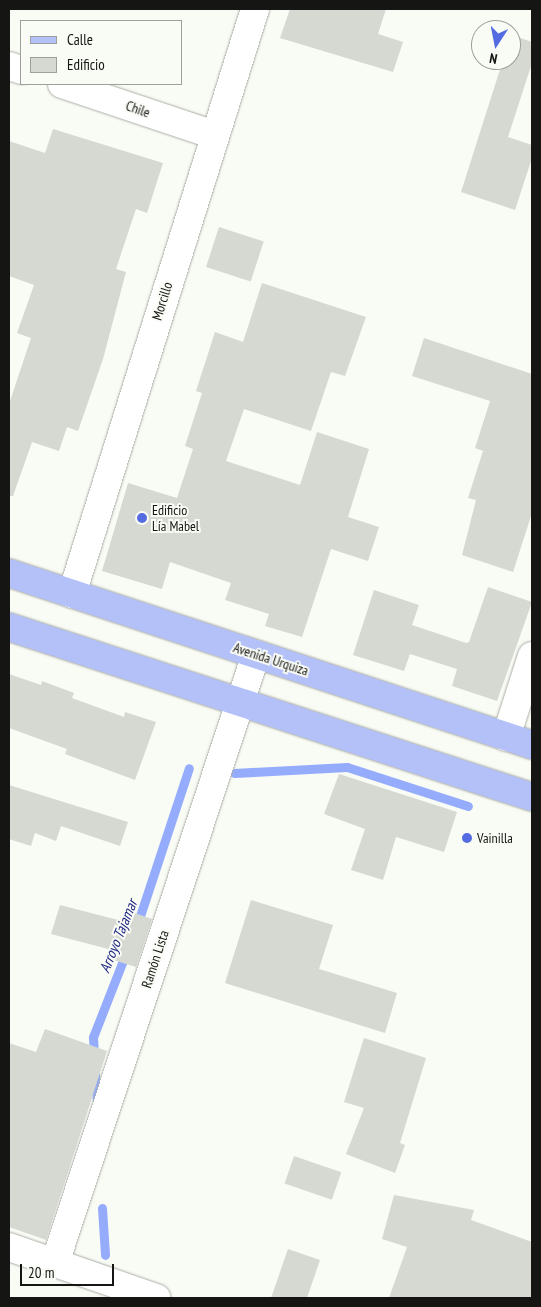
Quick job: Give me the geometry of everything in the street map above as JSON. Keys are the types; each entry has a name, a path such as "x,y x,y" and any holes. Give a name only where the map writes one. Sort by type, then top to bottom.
{"main road":[{"name":"Avenida Urquiza","path":"9,573 532,746"},
{"path":"9,627 532,797"}],"street":[{"name":"Morcillo","path":"72,594 254,9"},
{"name":"Chile","path":"65,85 214,135"},
{"name":"Ramón Lista","path":"55,1263 256,654"},
{"path":"506,737 532,656"},
{"path":"9,1247 156,1298"}],"building":[{"path":"290,9 386,9 378,34 403,42 393,72 280,38"},
{"path":"521,38 532,42 532,63 508,137 532,145 532,158 515,210 461,192 500,70 521,70"},
{"path":"53,129 163,163 147,213 136,209 116,269 126,272 103,359 78,431 67,427 59,451 32,442 13,496 9,496 9,404 31,338 17,333 34,285 9,276 9,141 45,153"},
{"path":"219,227 264,242 251,281 206,267"},
{"path":"262,283 366,317 345,376 331,372 311,431 244,409 226,461 300,485 317,432 369,449 348,517 379,527 368,561 331,549 302,637 265,626 269,614 225,600 231,583 170,562 162,589 102,571 128,483 177,498 193,449 185,446 202,393 196,391 215,332 243,342"},
{"path":"424,338 532,374 532,513 513,572 462,555 476,500 468,498 483,451 475,448 490,401 412,376"},
{"path":"488,587 532,602 497,701 452,686 457,669 410,654 404,671 353,655 374,590 419,605 412,625 466,643 469,642"},
{"path":"9,674 41,685 42,681 74,693 72,698 124,717 125,712 156,722 135,780 65,754 67,749 9,728"},
{"path":"339,774 457,812 444,852 396,837 383,880 351,870 365,829 324,814"},
{"path":"9,785 128,822 120,846 61,826 56,841 35,833 31,846 9,839"},
{"path":"251,900 333,925 319,969 397,993 385,1033 225,983"},
{"path":"60,905 122,921 126,910 152,919 136,967 110,959 112,950 51,934"},
{"path":"45,1029 107,1051 46,1240 9,1227 9,1043 36,1052"},
{"path":"364,1038 426,1058 400,1143 405,1145 395,1173 346,1154 364,1108 344,1102"},
{"path":"294,1156 341,1172 332,1200 285,1183"},
{"path":"394,1195 474,1210 471,1220 532,1242 532,1298 389,1298 407,1247 382,1239"},
{"path":"288,1249 320,1260 307,1298 271,1298"}],"waterway":[{"name":"Arroyo Tajamar","path":"234,773 347,767 468,806"},
{"name":"Arroyo Tajamar","path":"137,925 189,768"},
{"name":"Arroyo Tajamar","path":"94,1056 93,1037 126,953"},
{"name":"Arroyo Tajamar","path":"95,1074 97,1106"},
{"name":"Arroyo Tajamar","path":"102,1208 105,1255"}],"place":[{"name":"Edificio Lía Mabel","path":"142,518"},
{"name":"Vainilla","path":"467,838"}]}
